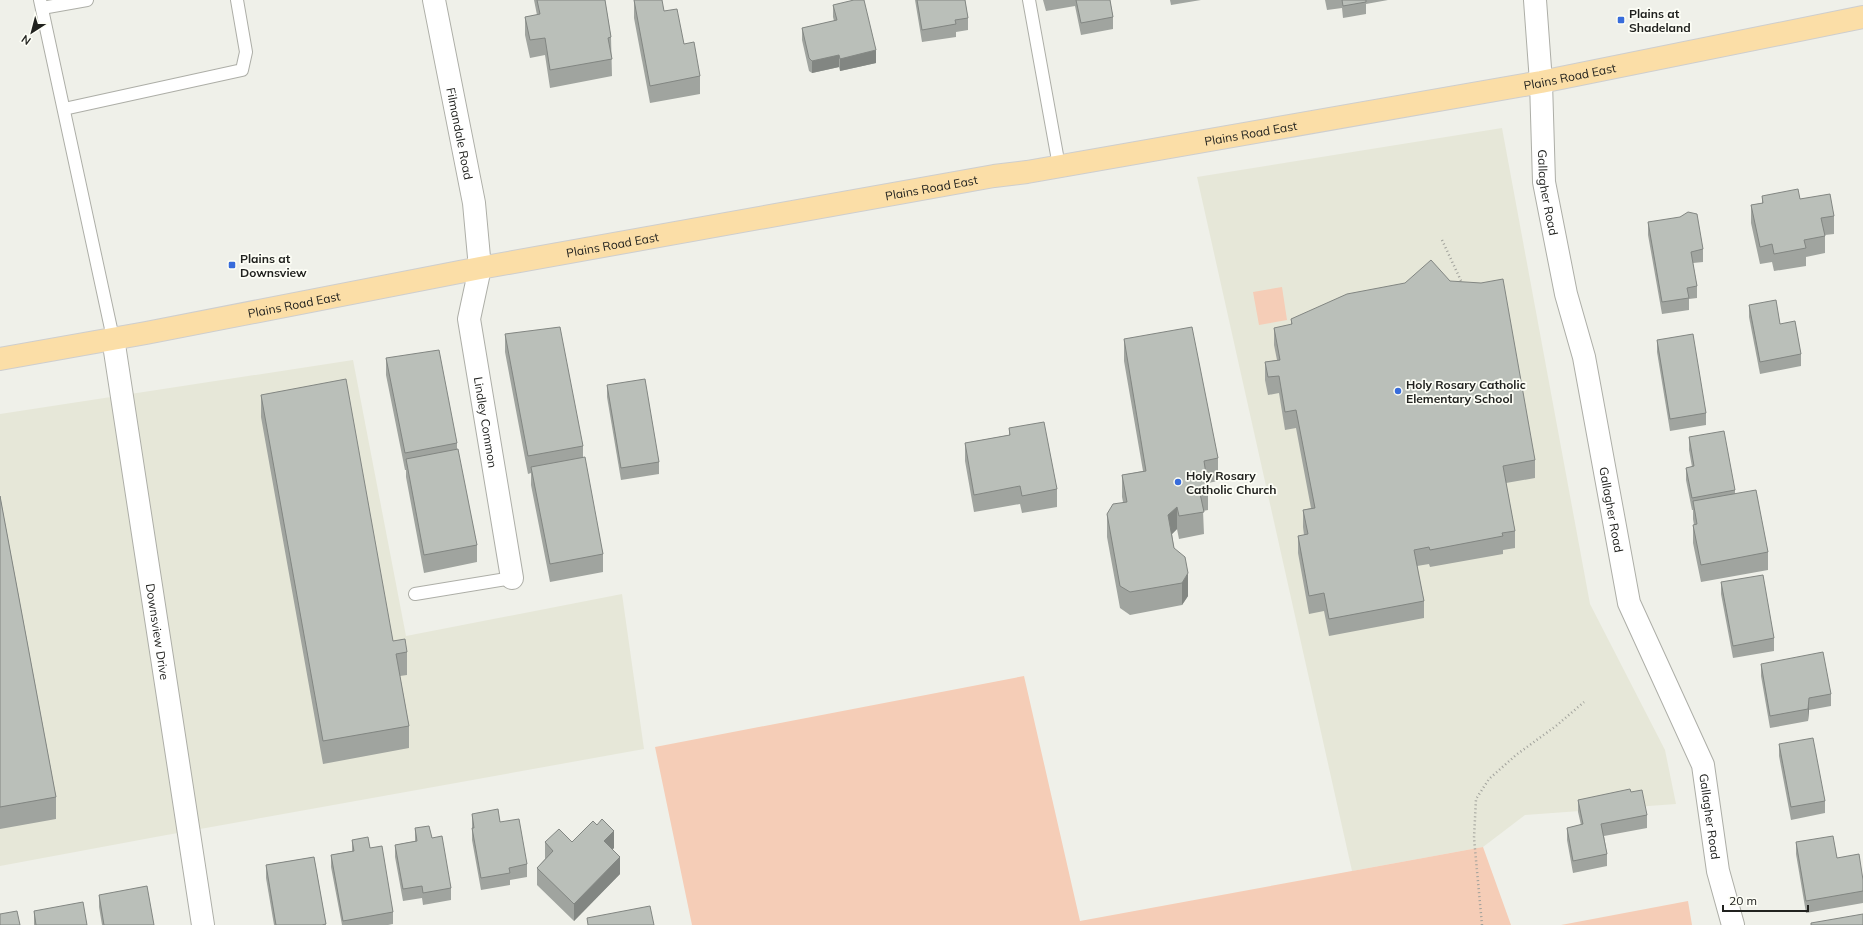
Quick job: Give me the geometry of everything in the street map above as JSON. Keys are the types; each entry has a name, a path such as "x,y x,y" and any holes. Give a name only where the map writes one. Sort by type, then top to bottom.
{"main road":[{"name":"Plains Road East","path":"0,359 480,268 994,176 1541,82 1863,17"}],"street":[{"name":"Filmandale Road","path":"434,0 474,203 480,268"},
{"name":"Gallagher Road","path":"1535,0 1541,82 1544,182 1566,294 1584,357 1629,603 1703,764 1718,871 1733,925"},
{"name":"Lindley Common","path":"480,268 469,319 512,578"},
{"name":"Downsview Drive","path":"113,338 203,925"}],"lane":[{"path":"87,0 41,4 113,338"},
{"path":"64,109 242,70 246,52 237,0"},
{"path":"1029,0 1059,166"},
{"path":"415,594 512,578"}],"path":[{"path":"1442,240 1463,286"},
{"path":"1482,925 1474,838 1476,800 1489,779 1516,755 1556,726 1584,702"}],"shaded area":[{"name":"Holy Rosary Catholic Elementary School","path":"1502,128 1590,604 1665,750 1676,804 1525,815 1483,847 1352,871 1197,177"},
{"path":"1282,287 1287,320 1259,325 1253,292"},
{"path":"353,360 406,636 622,594 644,749 0,866 0,414"},
{"path":"1024,676 1080,921 1483,847 1511,925 692,925 655,747"},
{"path":"1688,901 1692,925 1561,925"}],"building":[{"path":"537,0 605,0 611,37 608,38 612,59 550,70 545,38 530,40 525,17 540,14"},
{"path":"634,0 662,0 664,11 677,9 684,44 694,42 700,76 650,86"},
{"path":"854,0 864,0 876,50 840,59 839,55 812,61 809,58 802,28 837,20 833,5"},
{"path":"917,0 965,0 968,18 955,20 956,24 922,30"},
{"path":"1076,0 1110,0 1113,17 1081,23"},
{"path":"1342,0 1366,0 1366,2 1343,6"},
{"path":"1798,189 1800,199 1830,194 1834,216 1821,218 1825,236 1804,240 1806,248 1774,254 1772,244 1760,247 1751,205 1763,203 1762,196"},
{"path":"1688,212 1697,214 1703,249 1691,252 1697,286 1687,288 1689,298 1662,302 1648,222 1680,217"},
{"path":"1431,260 1450,281 1481,283 1503,279 1535,460 1503,466 1515,531 1502,533 1503,536 1430,550 1429,547 1414,550 1424,601 1329,619 1324,593 1309,596 1298,536 1308,534 1303,510 1315,508 1296,410 1285,412 1279,376 1268,377 1265,362 1280,360 1274,328 1292,324 1291,319 1347,294 1405,283"},
{"path":"1776,300 1780,324 1795,321 1801,354 1760,362 1749,305"},
{"path":"560,327 583,446 528,456 505,334"},
{"name":"Holy Rosary Catholic Church","path":"1192,327 1218,458 1204,461 1208,487 1199,489 1204,512 1179,516 1177,507 1168,515 1174,548 1185,557 1188,573 1182,583 1130,592 1120,586 1107,514 1113,504 1127,502 1122,475 1146,471 1124,339"},
{"path":"1693,334 1706,413 1670,419 1657,340"},
{"path":"439,350 457,443 405,453 386,358"},
{"path":"346,379 393,641 405,639 407,652 396,654 409,726 323,741 261,395"},
{"path":"645,379 659,462 621,468 607,385"},
{"path":"1044,422 1057,489 1022,496 1020,486 974,495 965,443 1010,435 1009,428"},
{"path":"1724,431 1735,490 1692,498 1686,468 1694,466 1689,437"},
{"path":"458,449 477,545 424,555 406,459"},
{"path":"585,457 603,554 550,564 531,467"},
{"path":"1756,490 1768,552 1701,565 1693,525 1697,524 1693,501"},
{"path":"0,496 56,797 0,807"},
{"path":"1763,575 1774,638 1733,646 1721,582"},
{"path":"1823,652 1831,694 1809,698 1808,709 1770,716 1761,664"},
{"path":"1813,738 1825,801 1791,807 1779,744"},
{"path":"1630,789 1631,792 1642,790 1647,815 1601,824 1607,854 1573,861 1567,828 1583,824 1578,800"},
{"path":"498,809 500,822 519,819 527,864 509,868 510,873 481,878 472,828 474,828 472,814"},
{"path":"602,819 614,831 604,841 620,857 574,904 537,868 553,851 545,842 559,829 572,842 593,821 597,825"},
{"path":"429,826 432,838 442,836 451,888 423,893 422,886 403,889 395,845 417,841 415,828"},
{"path":"1833,836 1837,858 1859,854 1863,891 1806,901 1796,842"},
{"path":"368,837 370,848 382,846 393,912 343,921 331,855 354,851 352,840"},
{"path":"314,857 326,924 276,925 266,865"},
{"path":"147,886 154,925 104,925 99,895"},
{"path":"83,902 87,925 36,925 34,911"},
{"path":"650,906 654,925 588,925 587,918"},
{"path":"17,911 20,925 0,925 0,914"},
{"path":"1863,914 1863,925 1811,925 1811,923"}],"place":[{"name":"Plains at Shadeland","path":"1621,20"},
{"name":"Plains at Downsview","path":"232,265"},
{"name":"Holy Rosary Catholic Elementary School","path":"1398,391"},
{"name":"Holy Rosary Catholic Church","path":"1178,482"}]}
